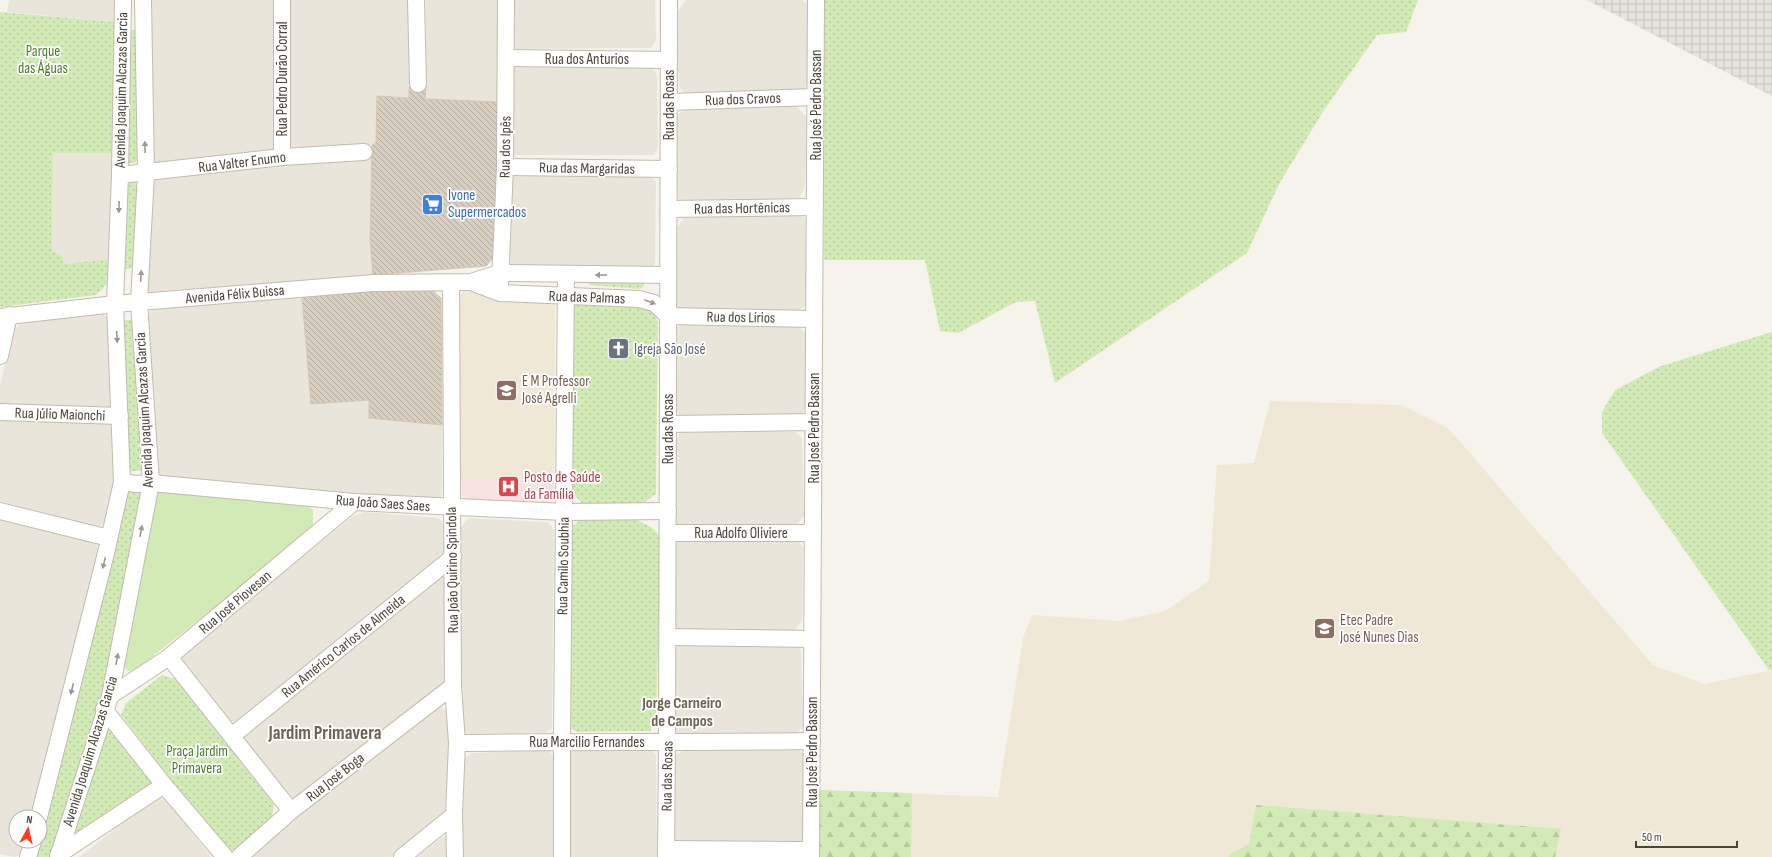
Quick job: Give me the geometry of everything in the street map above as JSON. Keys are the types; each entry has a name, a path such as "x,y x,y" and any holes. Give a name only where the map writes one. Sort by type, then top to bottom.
{"street":[{"name":"Avenida Joaquim Alcazas Garcia","path":"41,809 122,482 115,304 120,175 123,0"},
{"name":"Avenida Joaquim Alcazas Garcia","path":"58,856 107,703 151,483 139,302 146,174 143,0"},
{"name":"Rua Pedro Durão Corral","path":"282,0 282,157"},
{"path":"416,0 418,84"},
{"name":"Rua dos Ipês","path":"500,293 505,167 506,0"},
{"name":"Rua das Rosas","path":"666,853 668,743 669,0"},
{"name":"Rua José Pedro Bassan","path":"811,853 816,0"},
{"path":"123,23 143,24"},
{"name":"Rua dos Anturios","path":"506,58 669,60"},
{"name":"Rua dos Cravos","path":"669,102 816,97"},
{"name":"Rua Valter Enumo","path":"120,175 146,174 282,157 364,152"},
{"name":"Rua das Margaridas","path":"505,167 669,169"},
{"name":"Rua das Hortênicas","path":"669,209 815,207"},
{"name":"Rua das Palmas","path":"500,273 668,275"},
{"name":"Avenida Félix Buissa","path":"4,316 115,304 373,283 471,282 500,273"},
{"name":"Rua Camilo Soubhia","path":"562,857 566,274"},
{"name":"Rua João Quirino Spindola","path":"451,282 453,686 457,743 454,815 455,857"},
{"name":"Avenida Félix Buissa","path":"471,282 500,293"},
{"name":"Rua das Palmas","path":"500,293 639,299 654,303 668,316"},
{"path":"0,356 4,316"},
{"name":"Rua dos Lírios","path":"668,316 814,319"},
{"name":"Rua Júlio Maionchi","path":"0,412 120,416"},
{"path":"668,424 814,422"},
{"name":"Rua João Saes Saes","path":"122,482 136,484 151,483 354,502 564,512 668,511"},
{"name":"Rua José Piovesan","path":"107,703 170,657 354,502"},
{"path":"0,511 109,538"},
{"name":"Rua Adolfo Oliviere","path":"668,533 813,532"},
{"name":"Rua Américo Carlos de Almeida","path":"233,735 453,557"},
{"path":"668,637 812,639"},
{"path":"170,657 292,811"},
{"name":"Rua José Boga","path":"239,857 292,811 453,686"},
{"path":"107,703 164,785 225,857"},
{"name":"Rua Marcilio Fernandes","path":"457,743 562,741 668,743 812,741"},
{"path":"58,856 164,785"},
{"path":"402,857 454,815"},
{"path":"666,853 811,853"}],"shaded area":[{"path":"9,0 117,0 116,22 7,12"},
{"path":"150,0 275,0 276,147 272,153 155,166 150,161"},
{"path":"287,0 408,0 409,98 377,97 376,142 372,146 367,144 293,151 287,147"},
{"path":"426,0 499,0 498,102 425,99"},
{"path":"511,0 655,0 656,40 651,48 516,49 512,41"},
{"path":"686,0 802,0 808,4 810,80 802,91 686,95 680,88 677,60 677,12"},
{"path":"1587,0 1772,0 1772,96"},
{"path":"516,65 650,66 657,75 658,147 654,155 516,155 511,151 510,72"},
{"path":"795,105 807,117 805,187 799,198 681,203 675,192 676,117 687,107"},
{"path":"53,153 113,153 108,259 62,264 52,251"},
{"path":"372,155 370,241 373,275 149,292 145,287 152,177 285,163 369,158"},
{"path":"514,176 650,176 656,182 655,264 647,270 513,269 509,261 508,183"},
{"path":"797,213 805,219 808,303 799,310 679,310 674,301 676,229 684,218"},
{"name":"E M Professor José Agrelli","path":"464,291 546,292 555,302 554,479 461,479 456,300"},
{"path":"302,297 311,403 369,400 369,418 442,425 442,494 439,501 355,496 159,476 154,472 146,316 153,309"},
{"path":"103,313 109,320 113,403 108,409 0,406 0,387 12,331 21,324"},
{"path":"682,323 798,326 807,334 807,405 801,415 681,416 674,408 675,330"},
{"name":"Etec Padre José Nunes Dias","path":"1270,401 1401,405 1448,428 1653,665 1704,684 1772,670 1772,857 820,857 819,790 998,797 1023,638 1032,615 1120,621 1165,611 1209,581 1217,465 1254,463"},
{"path":"0,417 110,422 114,425 117,480 107,521 99,527 0,501"},
{"path":"683,431 795,432 802,438 804,516 796,525 677,526 673,518 673,441"},
{"name":"Posto de Saúde da Família","path":"461,479 554,479 554,492 548,502 470,502 462,495"},
{"path":"364,512 439,518 444,524 445,549 438,562 238,723 230,721 181,660 184,653 353,516"},
{"path":"468,518 548,522 554,530 552,728 546,733 464,734 458,686 460,559 461,527"},
{"path":"0,519 94,540 98,549 63,697 33,809 8,809 8,849 22,849 21,854 15,857 0,854"},
{"path":"681,538 796,539 803,547 802,621 795,630 677,631 673,622 675,546"},
{"path":"446,574 449,675 444,684 298,798 289,797 244,738 246,731 438,575"},
{"path":"683,642 793,643 801,650 803,727 796,734 680,737 672,724 673,649"},
{"path":"433,706 443,708 447,713 450,743 448,806 445,815 391,857 248,857 295,816"},
{"path":"575,747 650,748 656,755 657,857 570,857 569,757"},
{"path":"797,749 804,754 806,838 798,844 680,845 672,837 673,757 684,750"},
{"path":"548,750 554,756 555,857 462,857 460,816 463,760 472,753"},
{"path":"156,797 166,799 211,857 79,857"},
{"path":"443,837 449,837 449,857 417,857"}],"green space":[{"path":"824,0 1418,0 1406,32 1377,35 1324,110 1279,184 1247,253 1055,383 1035,301 1016,302 958,333 940,331 925,260 824,260"},
{"name":"Parque das Águas","path":"0,12 116,22 113,153 53,153 52,251 62,256 63,264 108,259 106,285 96,295 0,307"},
{"path":"131,30 137,30 138,157 135,163 129,163 127,159 129,33"},
{"path":"129,180 135,181 137,185 134,263 130,269 125,269 122,262 125,185"},
{"path":"588,280 644,280 644,286 640,289 589,285"},
{"path":"580,293 651,308 658,322 656,494 642,504 583,504 572,493 574,302"},
{"path":"123,320 131,320 134,322 145,466 141,471 128,471"},
{"path":"1772,332 1772,670 1769,670 1602,433 1602,412 1615,390 1661,366"},
{"path":"132,489 139,490 142,496 99,707 52,857 35,857 37,849 48,849 47,809 125,495"},
{"path":"163,489 305,503 313,510 313,525 311,531 134,671 128,671 122,664 157,492"},
{"path":"580,520 637,520 651,527 661,537 656,719 650,731 577,732 570,728 569,530"},
{"name":"Praça Jardim Primavera","path":"162,675 176,679 274,804 272,818 236,850 226,850 121,715 126,703"},
{"path":"108,725 153,780 152,786 77,834 72,835"},
{"path":"819,790 912,793 911,857 820,857"},
{"path":"1256,805 1561,829 1555,857 1229,857 1230,854 1249,844"}],"building":[{"name":"Ivone Supermercados","path":"426,86 425,99 498,102 498,166 493,258 486,266 373,275 370,241 372,146 376,142 377,96 409,98 409,87 414,90 423,90"},
{"path":"373,291 433,291 441,298 442,425 369,418 369,400 311,404 302,297"}],"place":[{"name":"Ivone Supermercados","path":"433,204"},
{"name":"Igreja São José","path":"619,349"},
{"name":"E M Professor José Agrelli","path":"507,390"},
{"name":"Posto de Saúde da Família","path":"508,486"},
{"name":"Etec Padre José Nunes Dias","path":"1324,629"}],"district":[{"name":"Jorge Carneiro de Campos","path":"682,711"},
{"name":"Jardim Primavera","path":"325,732"}]}
